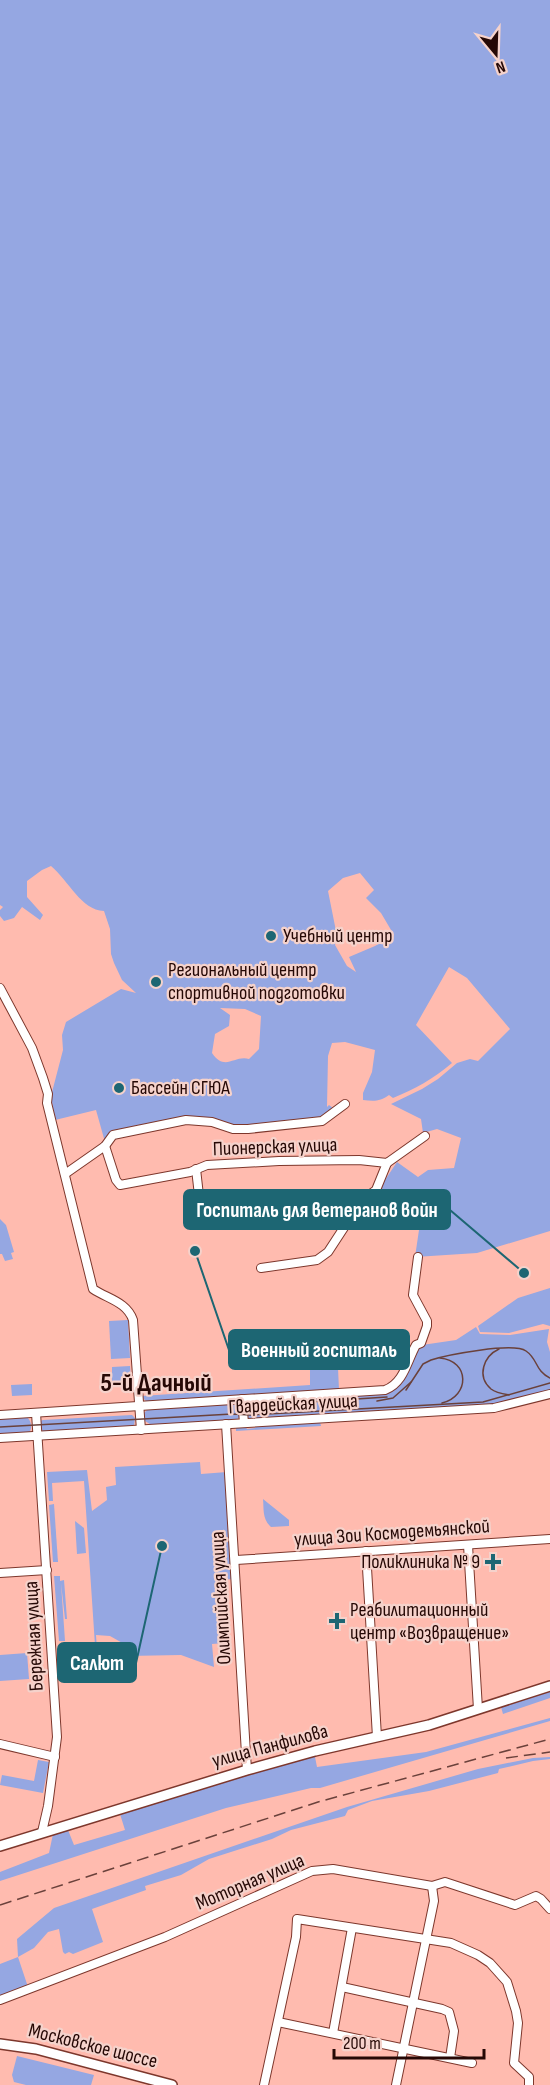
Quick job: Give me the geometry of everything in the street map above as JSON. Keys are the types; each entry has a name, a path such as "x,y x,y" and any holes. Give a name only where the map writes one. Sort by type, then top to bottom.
{"main road":[{"name":"улица Панфилова","path":"0,1846 247,1770 315,1751 429,1725 550,1686"},
{"name":"Московское шоссе","path":"2,2044 36,2049 172,2085"}],"street":[{"path":"0,988 20,1029 29,1041 48,1094 47,1103 93,1289 131,1313 141,1430"},
{"path":"65,1174 105,1146 113,1135 186,1120 212,1122 233,1129 322,1121 345,1104"},
{"path":"261,1268 317,1260 328,1252 362,1200 376,1190 387,1163 426,1136"},
{"name":"Пионерская улица","path":"105,1146 116,1180 120,1185 207,1165 359,1160 387,1163"},
{"path":"196,1169 203,1217 348,1199 362,1200"},
{"path":"0,1415 385,1390 394,1387 399,1382 416,1345 421,1342 427,1326 413,1294 418,1257"},
{"name":"Гвардейская улица","path":"0,1438 494,1408 550,1394"},
{"path":"242,1399 244,1423"},
{"name":"Бережная улица","path":"36,1413 57,1737 56,1757 42,1832"},
{"name":"Олимпийская улица","path":"226,1424 247,1770"},
{"name":"улица Зои Космодемьянской","path":"236,1560 550,1539"},
{"path":"468,1545 478,1709"},
{"path":"366,1551 377,1737"},
{"path":"0,1573 47,1570"},
{"path":"0,1744 56,1757"},
{"name":"Моторная улица","path":"0,2000 165,1937 312,1871 333,1869 432,1886 445,1882 515,1905 536,1896 542,1899 550,1909"},
{"path":"396,2085 434,1901 432,1886"},
{"path":"264,2085 296,1937 297,1919 452,1943 490,1963 507,1982 513,1996 518,2023 514,2063 530,2077 529,2085"},
{"path":"333,2033 352,1928"},
{"path":"342,1987 449,2012 454,2031 450,2058"},
{"path":"278,2022 472,2062"}],"shaded area":[{"path":"0,0 550,0 550,1231 477,1253 415,1257 419,1230 376,1199 383,1183 397,1162 418,1177 428,1170 454,1168 461,1138 437,1129 423,1133 421,1119 391,1104 422,1089 457,1063 470,1059 478,1061 510,1029 467,978 449,967 416,1025 452,1063 416,1087 393,1098 389,1095 379,1100 363,1100 363,1093 372,1072 375,1050 345,1042 332,1043 328,1056 327,1107 329,1105 333,1108 327,1117 247,1127 213,1120 155,1124 118,1130 111,1134 105,1142 96,1110 55,1120 51,1096 63,1050 62,1035 66,1022 121,989 136,993 122,980 114,963 111,954 110,929 104,911 89,906 51,866 27,881 27,897 43,915 40,920 22,907 14,918 4,921 0,916 0,910 3,907 0,905","holes":["360,873 374,890 366,898 381,913 394,935 349,957 356,972 347,966 335,945 337,936 328,891 343,878","220,1008 245,1009 261,1016 259,1049 249,1059 225,1062 217,1059 212,1053 215,1034 229,1026 230,1015"]},
{"path":"0,1219 6,1225 14,1252 11,1253 13,1259 5,1261 0,1254"},
{"path":"550,1288 550,1326 543,1324 509,1333 480,1332 478,1326 518,1298"},
{"path":"128,1320 130,1358 111,1359 109,1321"},
{"path":"476,1327 480,1334 510,1335 549,1329 547,1342 550,1352 550,1391 495,1405 251,1420 247,1417 247,1408 251,1401 393,1389 401,1383 419,1347 456,1340"},
{"path":"130,1366 131,1381 112,1382 112,1367"},
{"path":"338,1368 339,1390 147,1402 141,1396 310,1385 310,1370"},
{"path":"32,1384 32,1395 12,1396 11,1385"},
{"path":"234,1401 241,1404 240,1417 234,1421 153,1426 145,1421 144,1413 149,1408"},
{"path":"132,1415 135,1418 134,1427 44,1433 40,1427 40,1421 43,1420"},
{"path":"25,1416 31,1423 29,1433 0,1436 0,1417"},
{"path":"320,1422 321,1426 236,1431 236,1427 245,1426 247,1429 256,1426"},
{"path":"200,1462 201,1474 227,1472 235,1579 216,1580 217,1596 223,1596 225,1643 212,1644 214,1667 181,1655 127,1656 126,1645 110,1636 96,1635 98,1664 60,1667 59,1644 65,1644 66,1662 96,1660 84,1481 52,1483 53,1501 49,1501 47,1472 87,1470 92,1511 107,1500 106,1487 116,1485 115,1467"},
{"path":"263,1499 289,1520 289,1526 271,1527 268,1524"},
{"path":"54,1504 58,1562 53,1562 49,1505"},
{"path":"75,1521 84,1528 86,1553 77,1554"},
{"path":"54,1576 60,1576 60,1581 64,1580 67,1619 65,1619 61,1583 65,1641 59,1641"},
{"path":"27,1653 29,1679 0,1681 0,1655"},
{"path":"550,1691 550,1698 503,1714 501,1707"},
{"path":"550,1718 550,1721 320,1788 311,1788 226,1808 0,1881 0,1872 49,1853 53,1834 68,1830 74,1845 125,1830 120,1814 308,1756 315,1757 317,1767 426,1752"},
{"path":"550,1757 550,1759 499,1769 498,1773 429,1791 372,1801 348,1810 345,1816 291,1830 272,1839 209,1859 181,1875 145,1886 146,1890 92,1909 103,1942 73,1954 69,1952 65,1954 59,1929 48,1932 34,1948 18,1957 17,1939 54,1908 347,1807 478,1769 533,1758"},
{"path":"38,1760 49,1762 43,1793 0,1785 2,1775 34,1781"},
{"path":"18,1957 28,1987 0,1998 0,1964"},
{"path":"17,2056 94,2075 91,2085 26,2085 14,2082 12,2075"}],"tram line":[{"path":"406,1390 423,1364 431,1360 494,1349 508,1348 526,1351 542,1372 550,1378"},
{"path":"499,1349 486,1361 484,1378 486,1384 493,1390 509,1395"},
{"path":"440,1358 457,1365 463,1379 458,1393 442,1403"},
{"path":"377,1401 393,1398 411,1382"},
{"path":"0,1427 483,1402 550,1383"},
{"path":"263,1409 280,1404 387,1397"}],"railway":[{"path":"0,1905 318,1802 550,1739"},
{"path":"506,1758 550,1752"}],"place":[{"name":"Учебный центр","path":"271,936"},
{"name":"Региональный центр спортивной подготовки","path":"156,982"},
{"name":"Бассейн СГЮА","path":"119,1088"},
{"name":"Военный госпиталь","path":"195,1251"},
{"name":"Госпиталь для ветеранов войн","path":"524,1273"},
{"name":"Салют","path":"162,1546"},
{"name":"Поликлиника № 9","path":"493,1562"},
{"name":"Реабилитационный центр «Возвращение»","path":"337,1621"}],"district":[{"name":"5-й Дачный","path":"156,1383"}]}
